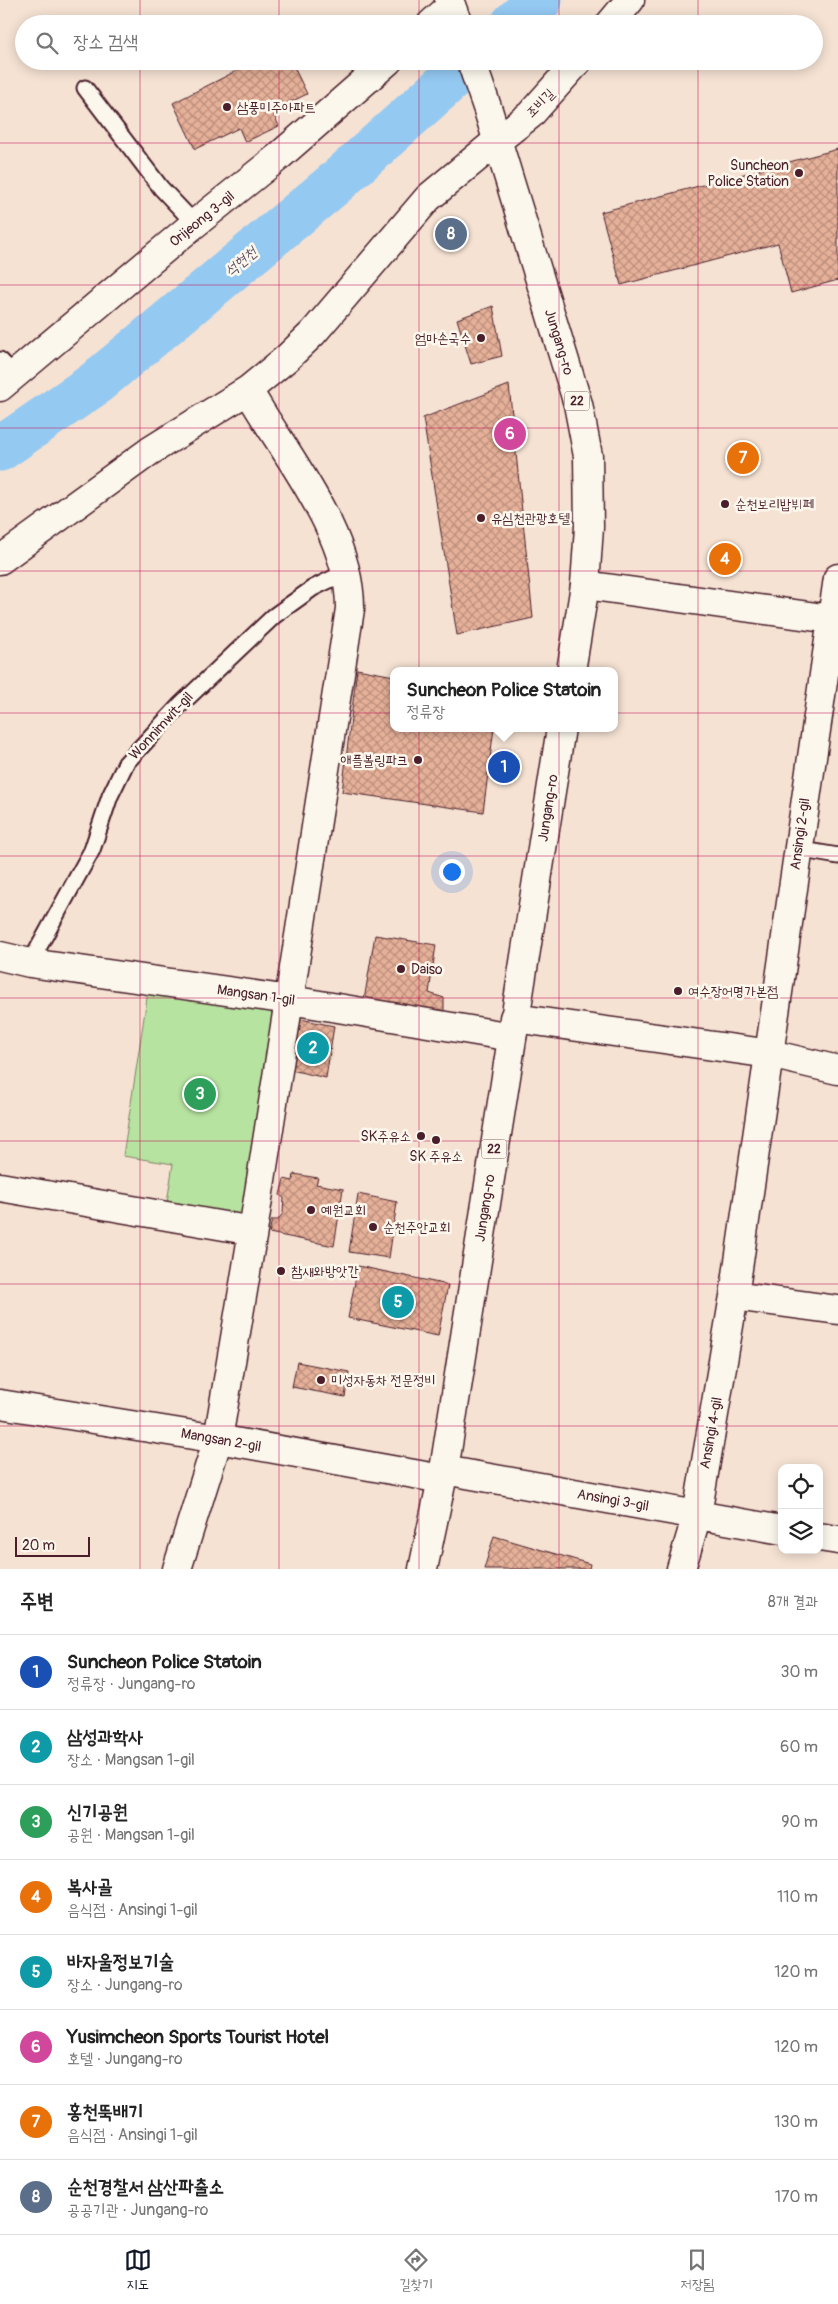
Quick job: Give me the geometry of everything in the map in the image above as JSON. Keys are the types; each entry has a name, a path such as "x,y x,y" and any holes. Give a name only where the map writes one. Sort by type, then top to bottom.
{"street":[{"path":"618,15 630,0"},
{"name":"Orijeong 3-gil","path":"5,374 277,158 378,70"},
{"name":"Jungang-ro","path":"474,70 498,140 578,404 588,456 589,527 585,585 572,667"},
{"name":"조비길","path":"0,560 150,451 248,390 287,358 314,333 428,198 530,115 570,70"},
{"path":"177,1569 218,1439 290,1000 350,609 350,588 346,572 308,483 248,390"},
{"name":"Ansingi 2-gil","path":"770,1054 797,850 835,620 838,578"},
{"path":"585,585 835,620"},
{"name":"Jungang-ro","path":"424,1569 443,1474 560,732"},
{"name":"Mangsan 1-gil","path":"0,956 30,963 290,1000 513,1027"},
{"path":"513,1027 770,1054 838,1070"},
{"name":"Ansingi 4-gil","path":"681,1569 697,1515 734,1296 770,1054"},
{"path":"0,1187 253,1231"},
{"path":"734,1296 838,1310"},
{"name":"Mangsan 2-gil","path":"0,1404 443,1474"},
{"name":"Ansingi 3-gil","path":"443,1474 778,1529"},
{"path":"823,1537 838,1540"}],"lane":[{"path":"85,88 161,188 195,224"},
{"name":"Wonnimwit-gil","path":"30,963 92,850 110,796 126,763 180,705 274,616 313,588 346,572"},
{"path":"797,850 838,856"}],"green space":[{"path":"148,991 271,1010 277,1032 248,1221 166,1209 173,1164 123,1156"}],"building":[{"name":"삼풍미주아파트","path":"238,70 295,70 307,94 272,111 279,126 245,142 239,128 195,149 173,103"},
{"path":"838,149 838,280 791,293 778,243 621,285 601,212"},
{"name":"엄마손국수","path":"493,306 502,356 471,364 457,319"},
{"name":"유심천관광호텔","path":"509,385 533,618 457,635 423,418"},
{"name":"애플볼링파크","path":"357,669 390,675 390,732 493,732 483,812 342,792"},
{"name":"Daiso","path":"375,935 436,945 429,993 444,998 444,1017 362,1012"},
{"path":"300,1019 334,1026 326,1078 291,1070"},
{"name":"예원교회","path":"294,1174 318,1178 316,1184 343,1189 334,1246 269,1233 272,1220 278,1220 283,1213 284,1198 280,1195 284,1179 293,1181"},
{"name":"순천주안교회","path":"358,1194 397,1202 389,1258 349,1252"},
{"path":"358,1266 448,1285 438,1336 348,1318"},
{"name":"미성자동차 전문정비","path":"297,1362 349,1372 345,1397 292,1387"},
{"path":"494,1536 590,1564 589,1569 484,1569"}],"waterway":[{"name":"석현천","path":"523,15 540,0"},
{"name":"석현천","path":"0,449 93,385 333,185 461,70"}],"place":[{"name":"삼풍미주아파트","path":"227,107"},
{"name":"Suncheon Police Station","path":"799,173"},
{"name":"순천경찰서 삼산파출소","path":"451,234"},
{"name":"엄마손국수","path":"481,338"},
{"name":"Yusimcheon Sports Tourist Hotel","path":"510,434"},
{"name":"홍천뚝배기","path":"743,458"},
{"name":"순천보리밥뷔페","path":"725,504"},
{"name":"유심천관광호텔","path":"481,518"},
{"name":"복사골","path":"725,559"},
{"name":"애플볼링파크","path":"418,760"},
{"name":"Suncheon Police Statoin","path":"504,767"},
{"name":"Daiso","path":"401,969"},
{"name":"여수장어명가본점","path":"678,991"},
{"name":"삼성과학사","path":"313,1048"},
{"name":"신기공원","path":"200,1094"},
{"name":"SK주유소","path":"421,1136"},
{"name":"SK 주유소","path":"436,1140"},
{"name":"예원교회","path":"311,1210"},
{"name":"순천주안교회","path":"373,1227"},
{"name":"참새와방앗간","path":"281,1271"},
{"name":"바자울정보기술","path":"398,1302"},
{"name":"미성자동차 전문정비","path":"321,1380"}]}
